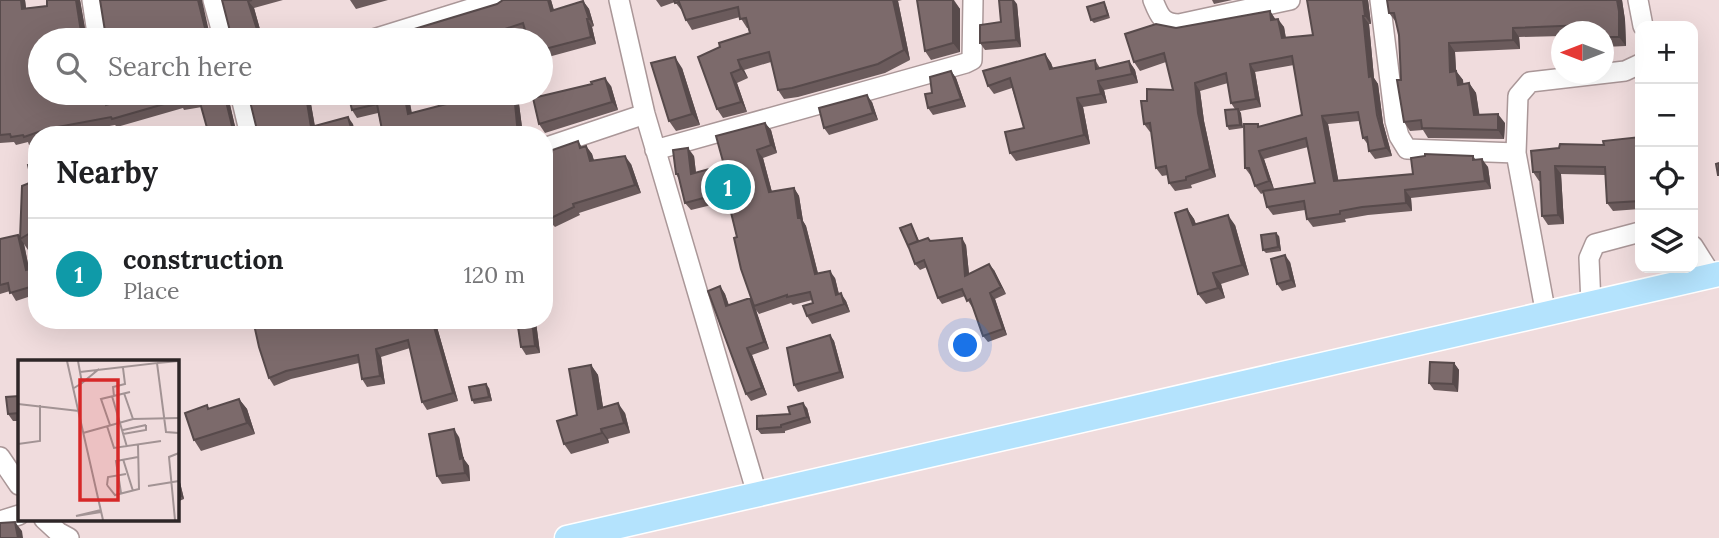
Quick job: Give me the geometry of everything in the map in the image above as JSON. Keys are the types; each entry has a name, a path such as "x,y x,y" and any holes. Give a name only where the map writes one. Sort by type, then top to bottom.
{"main road":[{"path":"567,538 1715,275"}],"street":[{"path":"92,0 96,28"},
{"path":"213,0 221,28"},
{"path":"409,28 499,0"},
{"path":"619,0 645,114 757,494"},
{"path":"656,150 966,63 972,60 973,0"},
{"path":"1153,0 1161,19 1169,24 1290,0"},
{"path":"1380,0 1395,121 1399,136 1407,149 1516,153"},
{"path":"1638,0 1642,21"},
{"path":"1546,315 1516,153 1518,96 1530,82 1625,71 1635,66"},
{"path":"243,105 248,126"},
{"path":"553,145 645,114"},
{"path":"1591,304 1588,258 1595,244 1635,233"},
{"path":"1698,253 1715,275"},
{"path":"0,457 18,484"},
{"path":"0,521 18,515"},
{"path":"45,520 69,538"}],"building":[{"path":"0,0 21,0 22,9 47,6 47,0 76,0 80,28 28,28 28,105 161,105 112,119 111,117 63,126 28,126 28,136 24,137 0,135"},
{"path":"100,0 198,0 205,28 105,28"},
{"path":"222,0 252,0 248,1 257,28 229,28"},
{"path":"503,0 548,0 551,11 583,1 591,37 553,47 553,28 524,28 523,23 508,28 418,28"},
{"path":"674,0 893,0 904,50 878,64 778,90 769,52 738,60 741,69 731,73 741,102 717,109 698,57 720,47 719,43 750,33 746,18 740,19 738,7 686,20 679,2 675,3"},
{"path":"917,0 953,0 953,43 925,51"},
{"path":"999,0 1013,0 1016,40 980,43 980,25 1001,22"},
{"path":"1307,0 1363,0 1369,77 1372,76 1377,115 1386,148 1369,151 1367,137 1363,138 1358,112 1322,116 1334,181 1413,174 1411,158 1425,154 1473,156 1473,160 1482,159 1485,181 1405,190 1406,203 1362,207 1340,211 1340,214 1307,219 1304,201 1267,207 1263,191 1315,183 1306,138 1259,151 1269,181 1255,186 1249,168 1245,168 1244,124 1258,124 1258,127 1302,115 1292,56 1250,64 1256,99 1231,103 1226,73 1195,83 1198,113 1210,169 1186,177 1186,180 1169,183 1166,166 1156,168 1150,123 1144,124 1141,101 1147,101 1147,89 1173,90 1164,53 1134,62 1125,34 1156,24 1176,28 1270,11 1271,20 1278,19 1282,38 1313,35"},
{"path":"1387,0 1617,0 1619,37 1614,37 1614,21 1551,21 1551,26 1513,28 1513,40 1449,43 1450,72 1456,71 1458,85 1469,83 1474,115 1498,114 1498,130 1422,128 1421,120 1404,122 1397,80 1401,80 1399,35 1394,13 1389,13"},
{"path":"1104,2 1108,15 1091,20 1087,7"},
{"path":"1045,54 1050,69 1095,60 1096,69 1129,61 1132,74 1098,81 1101,94 1077,98 1084,135 1010,153 1005,132 1024,128 1010,78 988,86 983,71"},
{"path":"675,57 692,114 669,121 651,63"},
{"path":"951,71 961,99 928,108 925,94 932,93 930,77"},
{"path":"605,78 612,102 539,124 535,105 553,105 553,93 592,84 591,82"},
{"path":"867,95 873,113 824,128 819,108"},
{"path":"201,105 227,105 232,126 206,126"},
{"path":"251,105 307,105 311,126 256,126"},
{"path":"351,105 373,105 352,110"},
{"path":"377,105 406,105 408,114 443,105 515,105 517,126 381,126"},
{"path":"1238,109 1240,125 1227,126 1225,110"},
{"path":"348,117 350,126 315,126"},
{"path":"765,123 771,145 757,150 769,192 794,188 798,218 801,218 815,274 830,271 836,295 841,293 844,304 807,316 803,306 813,303 810,292 787,295 754,306 741,269 734,238 737,237 726,192 685,203 676,174 673,150 688,148 691,174 724,165 716,136"},
{"path":"1635,138 1635,201 1607,203 1605,167 1555,166 1558,215 1542,216 1540,172 1533,172 1531,151 1559,148 1560,144 1604,145 1603,141"},
{"path":"578,141 580,148 586,146 590,161 625,156 635,185 573,204 574,207 553,217 553,150"},
{"path":"28,184 28,234 20,239 22,186"},
{"path":"1187,209 1193,225 1228,215 1242,265 1213,273 1218,288 1198,294 1175,213"},
{"path":"911,224 918,241 908,245 909,248 900,228"},
{"path":"1276,233 1278,247 1263,250 1261,235"},
{"path":"18,235 28,269 28,288 10,293 8,283 0,285 0,239"},
{"path":"928,238 930,241 962,238 965,276 989,264 1001,287 990,293 1003,329 983,336 970,299 967,301 962,289 938,298 924,260 915,264 908,245"},
{"path":"1285,255 1291,280 1277,284 1271,259"},
{"path":"720,286 726,306 750,298 764,342 747,348 762,388 746,394 708,291"},
{"path":"255,329 435,329 453,393 422,402 408,340 376,349 380,376 362,379 358,355 286,371 269,378"},
{"path":"518,329 533,329 535,346 521,347"},
{"path":"830,335 840,372 794,385 787,348"},
{"path":"1430,362 1454,363 1453,384 1429,383"},
{"path":"591,365 598,409 618,403 624,423 601,429 602,433 564,444 557,421 577,415 569,369"},
{"path":"486,384 489,397 472,400 469,387"},
{"path":"18,396 18,413 8,414 6,397"},
{"path":"239,399 247,423 194,440 185,413 207,405 208,409"},
{"path":"803,403 807,417 781,427 757,429 757,416 790,414 788,407"},
{"path":"454,429 465,473 437,476 429,434"},
{"path":"15,522 18,538 0,538 0,523"}],"place":[{"name":"construction","path":"728,187"}]}
